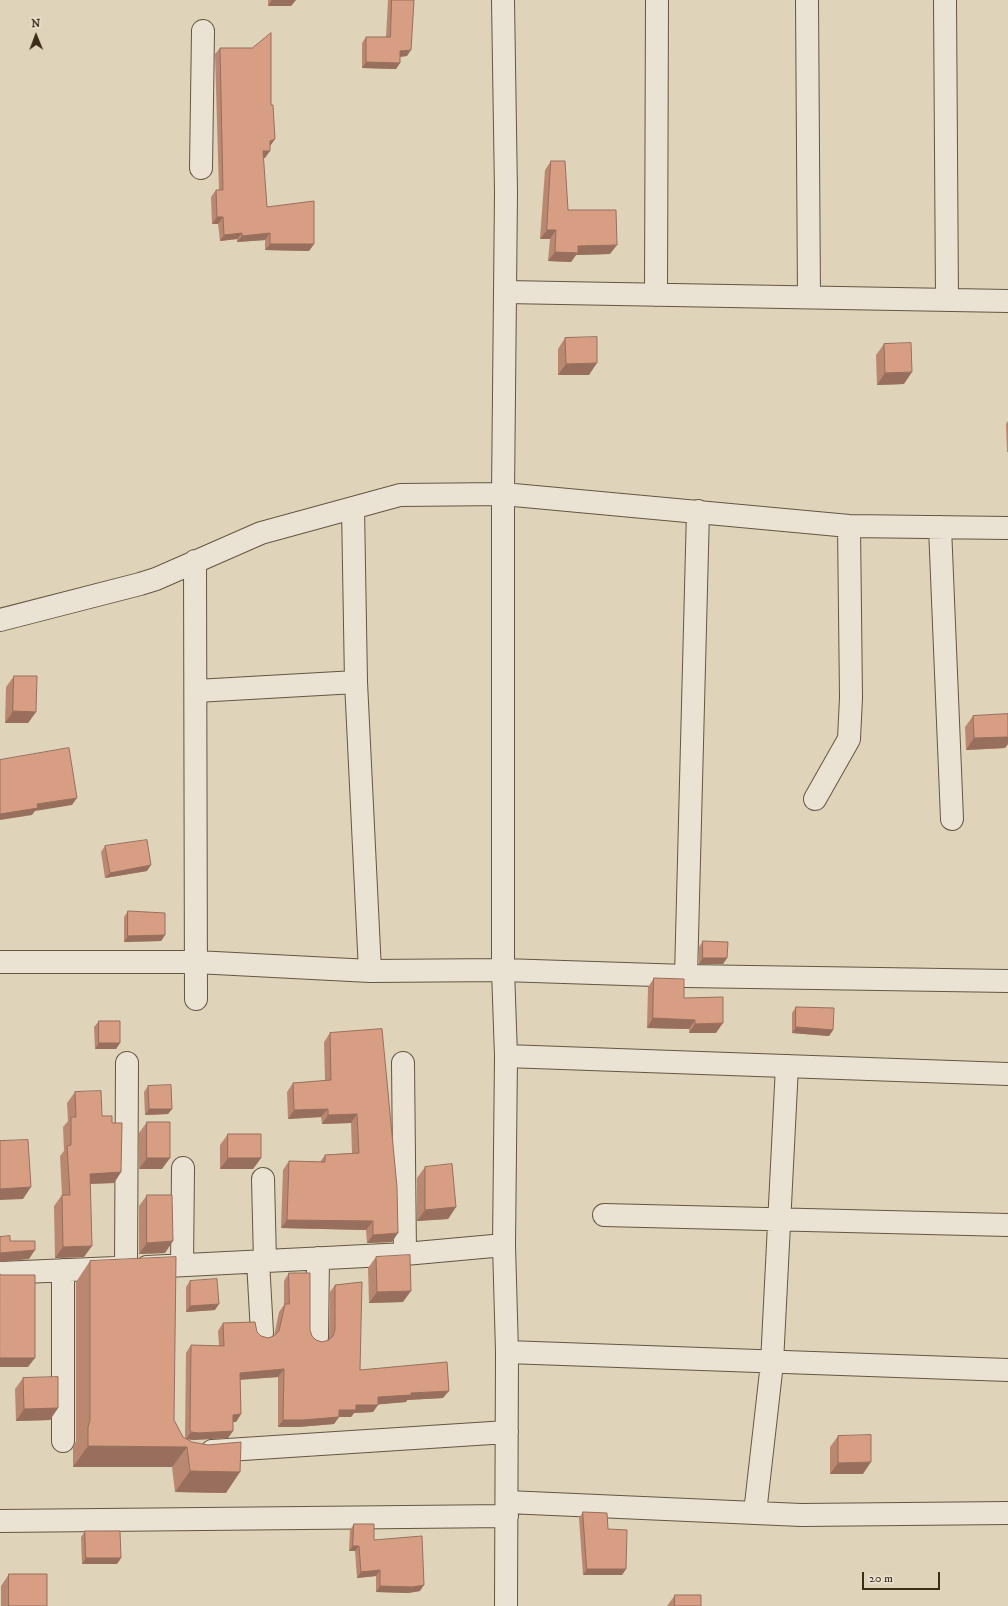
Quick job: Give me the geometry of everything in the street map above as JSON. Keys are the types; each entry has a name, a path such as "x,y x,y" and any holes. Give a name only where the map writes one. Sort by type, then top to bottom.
{"street":[{"path":"504,0 505,292 503,494 503,970 506,1056 504,1245 507,1432 506,1606"},
{"path":"656,295 657,0"},
{"path":"807,0 809,297"},
{"path":"945,0 947,300"},
{"path":"201,168 203,31"},
{"path":"505,292 1008,301"},
{"path":"0,620 140,584 156,579 261,533 400,495 503,494 849,526 1008,528"},
{"path":"353,508 356,682 370,971"},
{"path":"686,976 698,511"},
{"path":"815,799 849,739 851,698 849,526"},
{"path":"940,527 952,819"},
{"path":"196,561 196,999"},
{"path":"196,691 356,682"},
{"path":"0,962 196,962 370,971 503,970 686,976 1008,981"},
{"path":"506,1056 1008,1074"},
{"path":"126,1268 127,1063"},
{"path":"403,1063 405,1254"},
{"path":"755,1513 772,1363 788,1066"},
{"path":"174,1289 178,1265 183,1168"},
{"path":"262,1333 264,1179"},
{"path":"604,1215 779,1221 1008,1225"},
{"path":"0,1273 405,1254 504,1245"},
{"path":"317,1337 318,1258"},
{"path":"63,1270 63,1441"},
{"path":"506,1352 772,1363 1008,1370"},
{"path":"192,1453 507,1432"},
{"path":"0,1521 507,1509 801,1515 1008,1513"}],"building":[{"path":"392,0 414,0 411,50 400,51 400,63 366,62 366,37 390,37"},
{"path":"271,33 271,105 273,105 275,139 270,141 270,151 263,151 267,207 314,201 314,244 270,244 270,233 242,236 242,233 224,235 223,217 217,217 216,190 223,190 220,48 252,48"},
{"path":"551,161 565,161 568,210 616,210 617,245 578,246 578,253 555,252 556,230 547,230"},
{"path":"597,337 597,363 566,364 565,338"},
{"path":"911,343 912,372 885,373 884,344"},
{"path":"14,676 37,676 36,712 13,711"},
{"path":"1008,714 1008,737 974,738 973,716"},
{"path":"69,748 77,798 37,804 38,808 0,814 0,760"},
{"path":"147,840 151,865 110,873 105,846"},
{"path":"128,911 165,913 165,935 128,936"},
{"path":"703,941 728,942 727,958 703,958"},
{"path":"654,978 684,979 684,998 723,997 723,1023 695,1024 695,1020 653,1018"},
{"path":"796,1007 834,1008 833,1030 796,1027"},
{"path":"99,1021 120,1021 120,1043 99,1043"},
{"path":"382,1029 397,1187 398,1233 373,1235 373,1221 287,1220 289,1161 325,1162 325,1155 359,1153 357,1114 328,1115 328,1109 294,1110 293,1083 331,1080 330,1033"},
{"path":"171,1085 172,1109 149,1109 148,1086"},
{"path":"101,1091 102,1116 112,1116 112,1123 122,1123 121,1172 90,1174 92,1246 63,1247 62,1195 70,1195 67,1146 71,1145 71,1117 76,1117 75,1092"},
{"path":"147,1122 170,1122 170,1158 147,1158"},
{"path":"228,1134 261,1134 261,1158 228,1158"},
{"path":"28,1140 31,1187 0,1189 0,1141"},
{"path":"452,1164 456,1207 425,1210 425,1167"},
{"path":"147,1195 172,1195 173,1241 147,1243"},
{"path":"10,1236 10,1241 35,1241 35,1250 0,1253 0,1237"},
{"path":"410,1255 411,1291 377,1292 376,1257"},
{"path":"176,1257 174,1420 183,1437 192,1442 208,1445 241,1442 240,1472 190,1471 187,1447 88,1446 88,1427 90,1420 90,1261"},
{"path":"289,1273 310,1273 310,1330 312,1336 316,1340 322,1342 329,1340 333,1336 335,1330 335,1285 362,1282 360,1370 447,1362 449,1391 411,1393 411,1395 378,1397 378,1405 356,1405 356,1410 339,1410 339,1417 283,1420 284,1369 240,1373 241,1414 233,1415 233,1431 191,1432 191,1345 224,1346 223,1323 255,1322 257,1332 261,1336 268,1338 274,1336 279,1331 285,1304 289,1304"},
{"path":"0,1274 35,1275 35,1358 0,1358"},
{"path":"217,1279 219,1304 190,1306 190,1281"},
{"path":"58,1377 58,1408 24,1409 23,1378"},
{"path":"871,1435 871,1462 838,1463 838,1436"},
{"path":"583,1512 607,1513 608,1529 627,1530 626,1569 587,1569"},
{"path":"354,1524 374,1524 374,1540 422,1536 424,1585 412,1587 380,1586 380,1570 361,1572 359,1546 353,1546"},
{"path":"85,1531 120,1531 121,1558 86,1558"},
{"path":"9,1574 47,1574 47,1606 9,1606"},
{"path":"675,1595 701,1595 701,1606 675,1606"}]}
